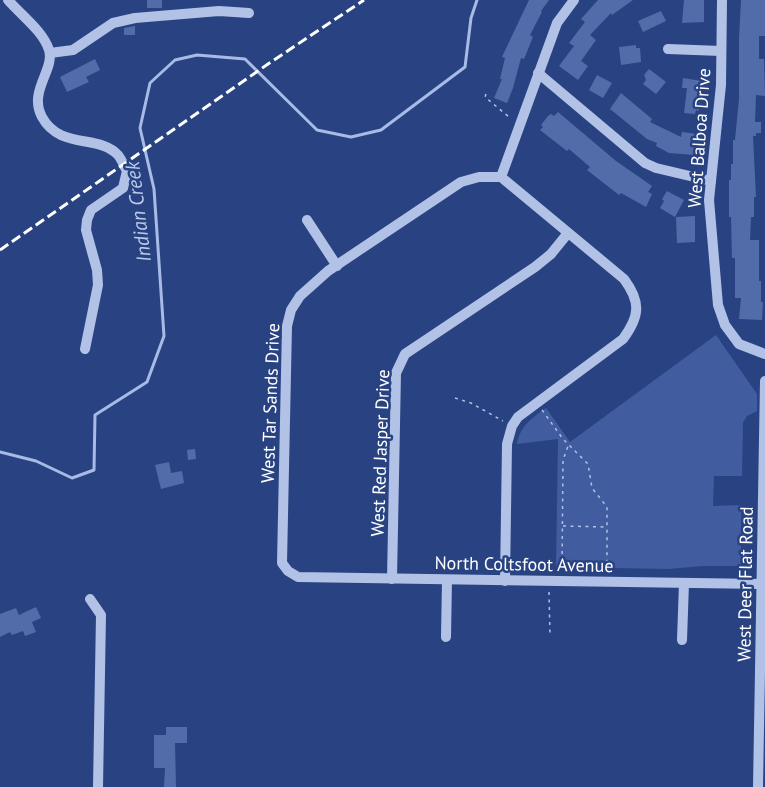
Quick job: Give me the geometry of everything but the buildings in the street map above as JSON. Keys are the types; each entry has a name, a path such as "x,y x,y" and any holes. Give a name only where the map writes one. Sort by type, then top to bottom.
{"street":[{"path":"8,0 45,41 50,53 38,99 41,116 50,128 66,138 104,146 117,154 127,171 123,188 91,210 87,220 86,230 97,270 98,285 85,349"},
{"path":"505,581 507,444 512,426 526,410 624,339 633,326 637,313 634,293 624,279 501,177 557,23 574,0"},
{"name":"West Balboa Drive","path":"722,0 721,85 709,200 718,305 725,325 739,344 765,354"},
{"path":"50,53 73,50 113,23 135,18 209,11 249,13"},
{"path":"668,49 721,51"},
{"path":"538,74 645,163 656,168 711,181"},
{"name":"West Tar Sands Drive","path":"288,571 282,563 287,326 291,310 300,296 337,266 461,182 478,177 501,177"},
{"path":"307,220 337,266"},
{"name":"West Red Jasper Drive","path":"392,579 396,373 399,362 405,354 534,267 551,254 568,233"},
{"name":"West Deer Flat Road","path":"758,787 765,381"},
{"name":"North Coltsfoot Avenue","path":"288,571 298,577 762,584"},
{"path":"446,637 447,580"},
{"path":"682,640 684,583"},
{"path":"90,599 101,615 98,787"}],"path":[{"path":"486,94 485,97 509,117"},
{"path":"455,398 471,403 512,426"},
{"path":"542,409 569,445 588,464 592,488 607,507 607,569"},
{"path":"562,569 563,460 569,445"},
{"path":"562,526 608,527"},
{"path":"549,589 550,636"}],"shaded area":[{"path":"716,335 757,394 757,411 747,416 743,422 742,476 714,476 713,506 741,505 741,566 668,569 556,567 558,439 517,444 524,427 546,408 570,442"}],"waterway":[{"name":"Indian Creek","path":"0,452 36,461 72,478 94,470 95,415 147,382 164,336 154,189 140,128 150,83 175,60 197,55 245,59 317,130 351,137 381,130 465,67 471,18 477,0"}],"railway":[{"path":"0,250 364,0"}]}
